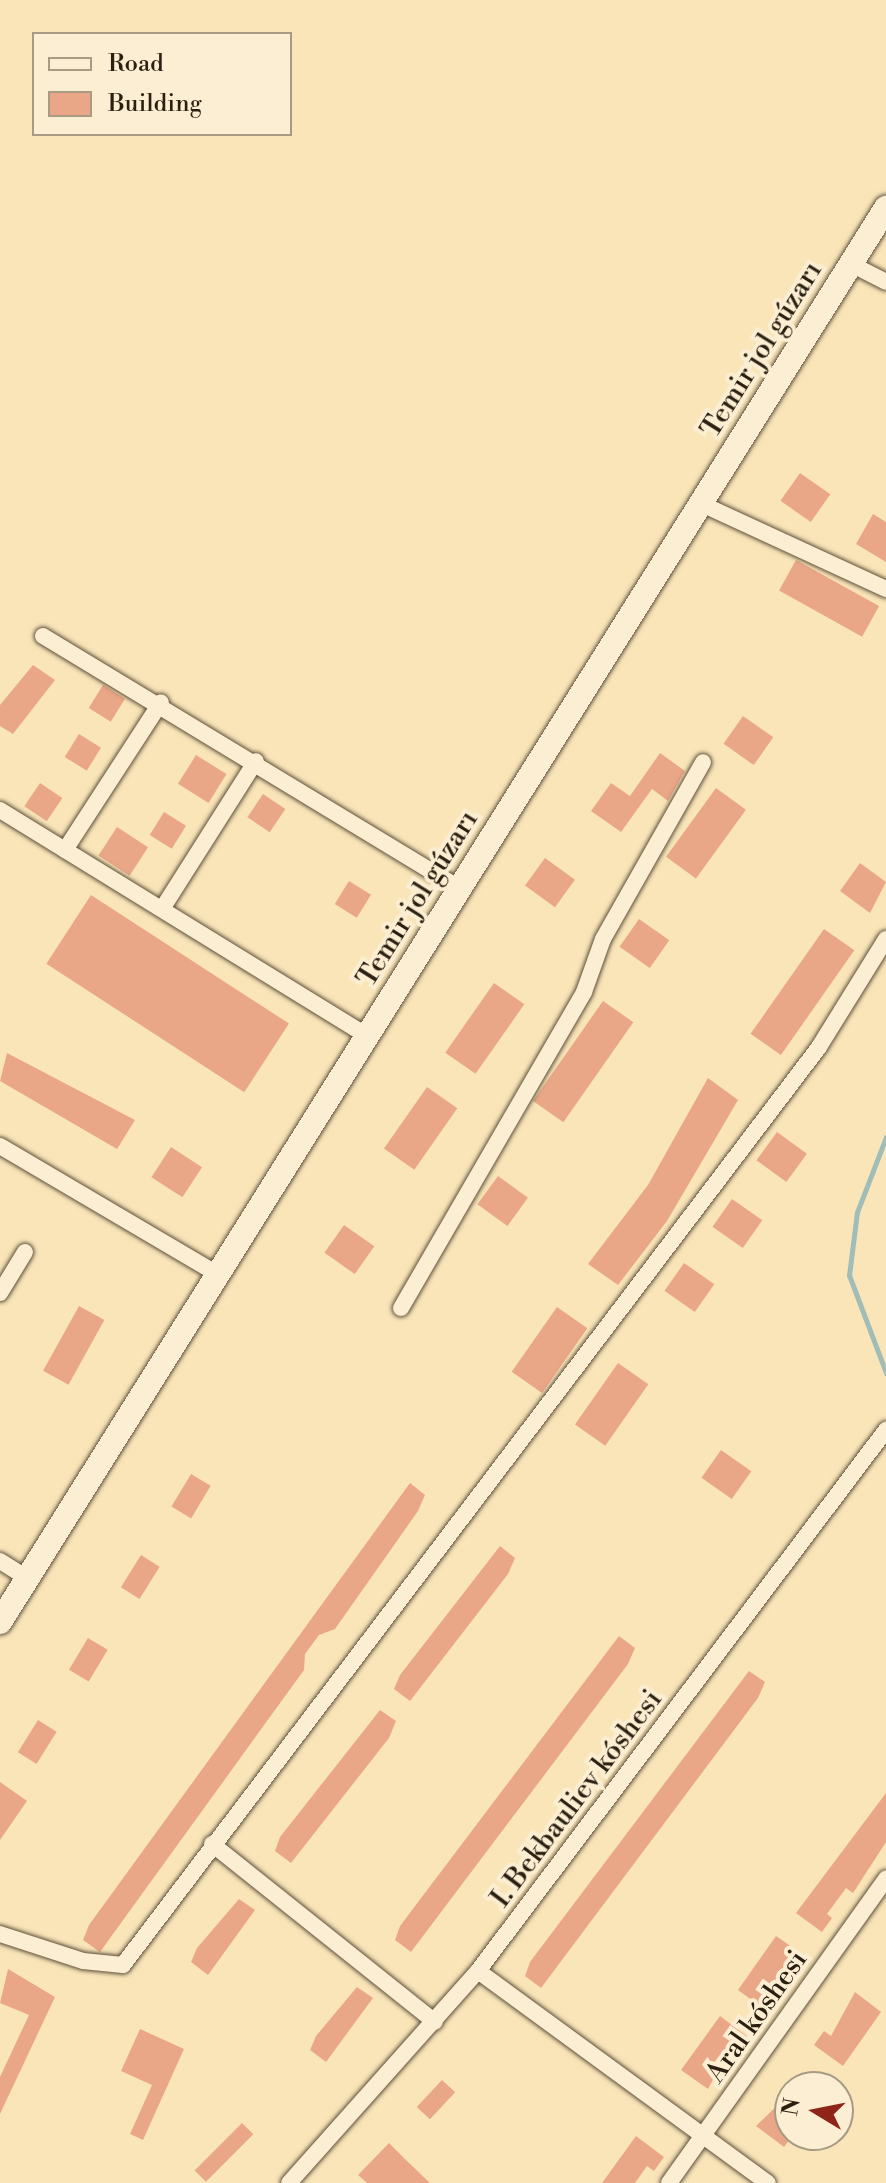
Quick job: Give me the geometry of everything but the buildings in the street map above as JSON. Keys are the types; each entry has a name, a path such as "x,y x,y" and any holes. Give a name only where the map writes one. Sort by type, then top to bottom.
{"street":[{"name":"Temir jol gúzarı","path":"0,1622 886,208"},
{"path":"851,264 886,282"},
{"path":"702,504 886,589"},
{"path":"43,636 161,702 461,889"},
{"path":"65,850 161,702"},
{"path":"162,909 256,761"},
{"path":"401,1308 584,992 603,939 703,762"},
{"path":"0,810 368,1036"},
{"path":"0,1934 83,1961 123,1965 819,1047 886,939"},
{"path":"0,1146 217,1274"},
{"path":"0,1293 25,1252"},
{"name":"I. Bekbauliev kóshesi","path":"289,2183 478,1971 886,1430"},
{"path":"0,1561 27,1578"},
{"path":"212,1844 435,2022"},
{"name":"Aral kóshesi","path":"669,2183 886,1879"},
{"path":"478,1971 768,2183"}],"waterway":[{"path":"886,1137 857,1212 849,1275 886,1373"}]}
